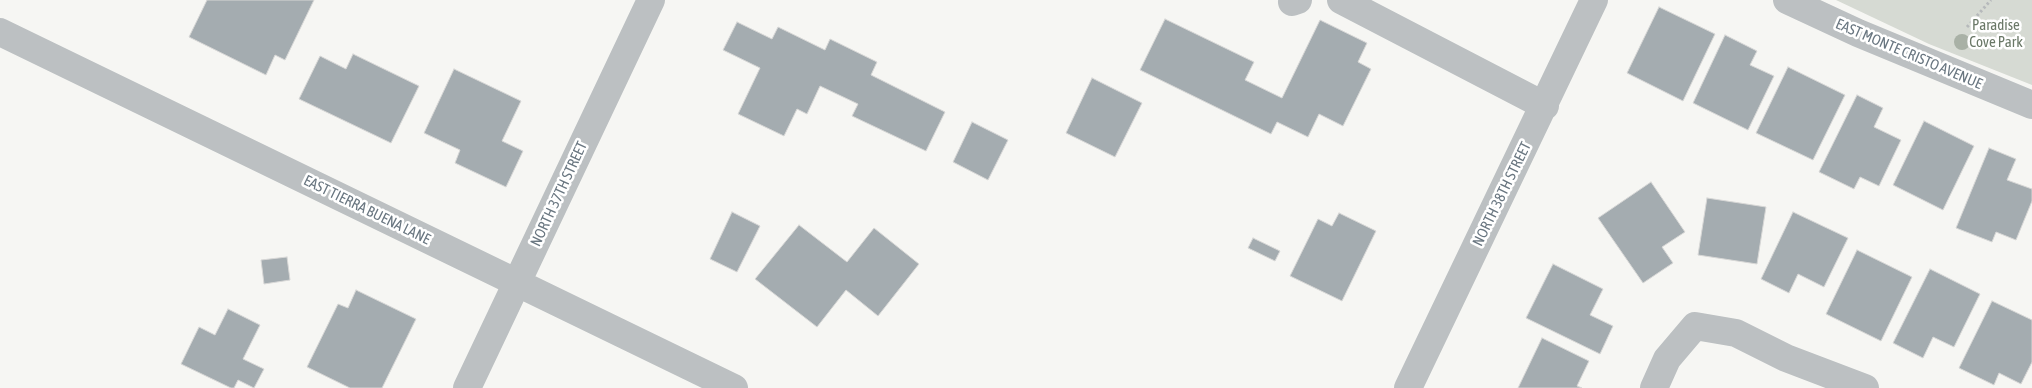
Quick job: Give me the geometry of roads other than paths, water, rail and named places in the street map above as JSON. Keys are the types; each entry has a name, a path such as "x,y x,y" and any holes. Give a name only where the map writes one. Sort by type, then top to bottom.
{"street":[{"name":"NORTH 37TH STREET","path":"467,388 651,0"},
{"path":"1341,0 1545,106"},
{"name":"NORTH 38TH STREET","path":"1408,388 1545,106 1594,0"},
{"name":"EAST MONTE CRISTO AVENUE","path":"1787,0 1858,34 2032,105"},
{"name":"EAST TIERRA BUENA LANE","path":"0,32 734,388"},
{"path":"1654,388 1667,359 1695,326 1736,333 1786,358 1865,388"}],"park label":[{"name":"Paradise Cove Park","path":"1996,34"}]}
